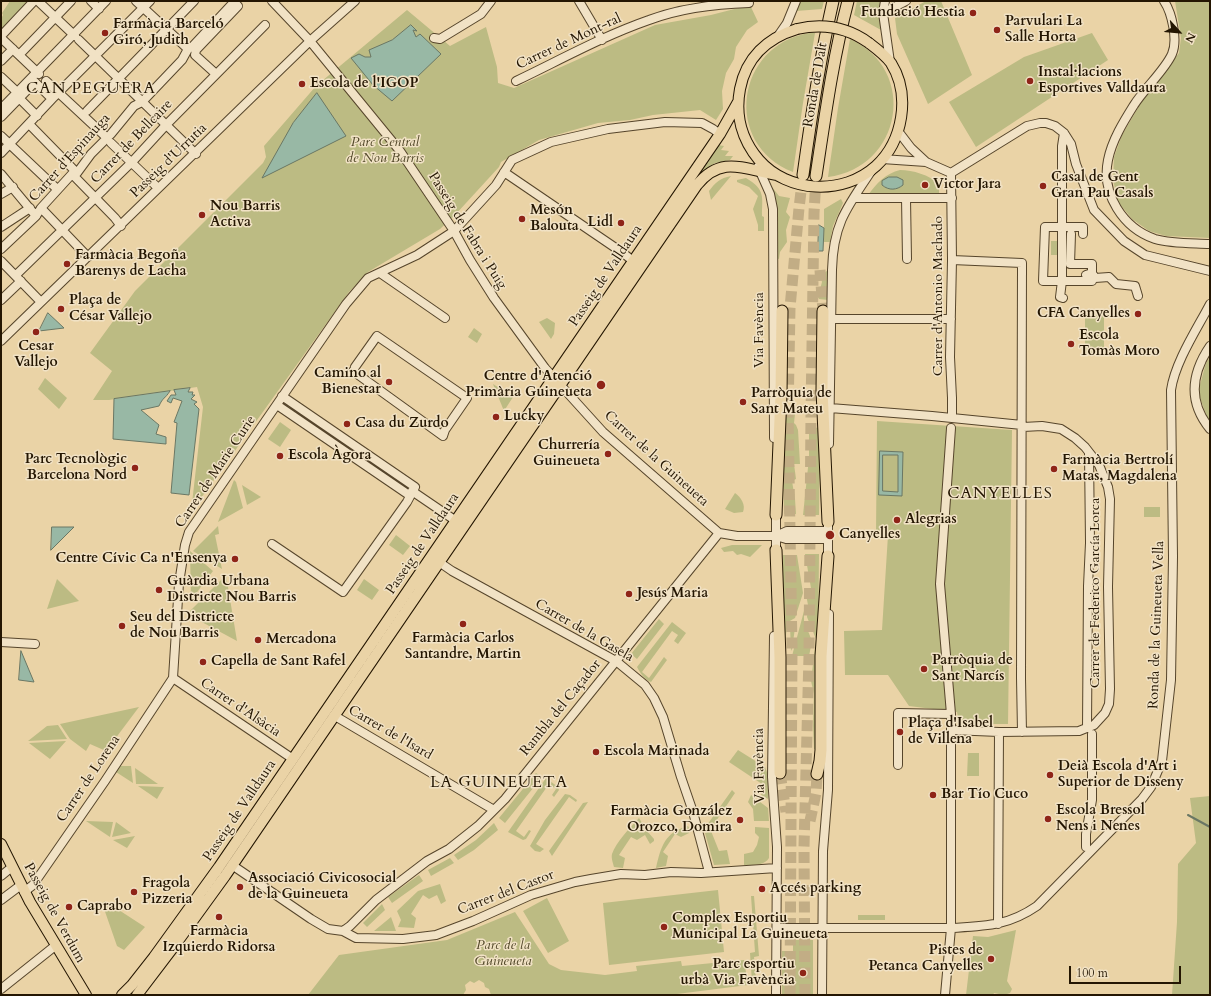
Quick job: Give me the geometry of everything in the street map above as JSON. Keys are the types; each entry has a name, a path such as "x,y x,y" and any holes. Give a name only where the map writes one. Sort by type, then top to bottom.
{"highway":[{"name":"Ronda de Dalt","path":"803,175 813,104 833,1"},
{"name":"Ronda de Dalt","path":"816,176 824,117 848,1"},
{"path":"776,514 781,395 782,311"},
{"path":"827,315 822,390 828,531"},
{"path":"776,550 780,656 780,773"},
{"path":"817,774 820,762 821,656 828,556"}],"main road":[{"path":"815,26 834,27 850,32 869,43 890,62 898,78 902,94 902,113 898,131 892,145 878,163 858,178 849,182 831,186 805,185 788,181 777,176 767,168 752,152 741,127 738,102 740,87 748,67 763,47 778,36 815,26"},
{"name":"Passeig de Valldaura","path":"136,995 175,945 228,862 557,381 634,261 720,134 738,102"},
{"name":"Passeig de Valldaura","path":"557,381 635,276 704,177 718,168 727,166 738,166 777,176"},
{"name":"Passeig de Valldaura","path":"297,762 335,716 440,562 460,524"},
{"name":"Passeig de Verdum","path":"1,844 23,889 55,946 86,995"},
{"name":"Passeig de Valldaura","path":"122,995 132,985 228,862"}],"street":[{"path":"34,1 1,37 42,76 56,96"},
{"path":"38,1 196,154"},
{"path":"1,61 16,52 71,1"},
{"path":"91,1 99,9"},
{"path":"1,117 18,95 42,76 106,1"},
{"path":"136,1 167,29 192,48 195,55 216,74"},
{"path":"1,153 150,1"},
{"path":"87,111 194,1"},
{"name":"Passeig de Fabra i Puig","path":"272,1 310,41 390,137 454,231 494,298 540,361 557,381"},
{"name":"Passeig d'Urrutia","path":"1,341 196,154 310,41 355,1"},
{"path":"434,38 440,39 480,14 491,1"},
{"path":"579,1 602,40"},
{"path":"778,36 787,23 796,1"},
{"path":"885,1 883,13 890,62"},
{"path":"883,13 906,1"},
{"path":"1164,1 1169,10 1172,23 1174,44 1173,53 1135,104 1115,140 1107,166 1112,201 1126,220 1140,232 1151,237 1165,241 1210,244"},
{"name":"Carrer d'Espinauga","path":"1,250 36,216 57,189 75,174 134,106 142,102 234,2 238,6 192,48"},
{"name":"Carrer de Mont-ral","path":"516,81 602,40 649,20 699,7 749,3"},
{"name":"Carrer de Bellcaire","path":"1,300 61,230 132,162 166,125 265,25"},
{"path":"1,76 37,116"},
{"path":"1,109 34,82 56,96 105,136"},
{"name":"Carrer de Marie Curie","path":"173,678 179,583 184,545 189,532 346,304 368,278 417,255 454,231 487,195 512,160 551,142 608,129 665,122 700,123 710,127 720,134"},
{"path":"898,131 911,148 926,162 951,173 1027,126 1040,123 1055,126 1064,133 1071,144 1076,164 1094,210 1115,233 1145,255 1210,271"},
{"path":"29,124 121,226"},
{"path":"1063,298 1060,297 1062,281 1062,146 1064,133"},
{"path":"1,136 57,189"},
{"path":"111,143 155,185"},
{"name":"Via Favència","path":"752,152 770,194 773,209 776,550 772,777 777,847 776,995"},
{"path":"822,995 823,851 828,790 828,531 830,408 827,315 832,256 834,242 842,217 878,163 926,162"},
{"path":"504,172 634,261 635,276"},
{"name":"Carrer d'Antonio Machado","path":"951,173 952,260 950,357 952,418"},
{"path":"1,174 36,216"},
{"path":"1,194 13,187"},
{"path":"854,198 952,198"},
{"path":"906,198 907,260"},
{"path":"1,227 30,208"},
{"path":"41,208 88,257"},
{"path":"1083,234 1083,227 1045,227 1042,281 1062,281 1088,277 1109,277 1116,284 1135,286 1138,296"},
{"path":"1071,234 1070,264 1092,264 1085,284 1075,287"},
{"path":"952,260 1022,263 1022,732"},
{"path":"1,261 41,302"},
{"path":"380,273 445,318"},
{"name":"Ronda de la Guineueta Vella","path":"777,928 951,928 998,924 1019,917 1037,906 1142,799 1151,787 1160,768 1169,706 1172,671 1173,503 1171,390 1178,367 1210,304"},
{"path":"827,315 951,319"},
{"path":"377,336 467,398 445,430 443,436 354,369 377,336"},
{"path":"1210,346 1199,367 1194,393 1199,413 1210,429"},
{"name":"Carrer de la Guineueta","path":"557,381 603,432 719,533"},
{"path":"272,544 343,592 407,502 410,493 415,487 282,396"},
{"path":"277,405 410,493 460,524"},
{"name":"Carrer de Federico García Lorca","path":"830,408 952,418 1022,425 1023,427 1042,426 1061,430 1076,438 1099,465 1105,476 1110,499 1108,579 1110,689 1109,704 1105,713 1090,731"},
{"path":"945,995 951,928 951,714 940,584 951,428"},
{"name":"Carrer de Federico García Lorca","path":"1089,453 1090,543 1088,586 1090,731"},
{"path":"719,533 737,536 776,536 786,531 828,531"},
{"name":"Rambla del Caçador","path":"343,932 376,900 427,861 449,849 478,826 506,798 719,533"},
{"name":"Carrer de la Gasela","path":"440,562 452,571 616,661 645,685 654,698 663,717 710,872"},
{"path":"1,642 35,644"},
{"name":"Carrer d'Alsàcia","path":"173,678 297,762"},
{"name":"Carrer de Lorena","path":"1,900 33,885 173,678"},
{"path":"898,765 898,713 951,714"},
{"name":"Carrer de l'Isard","path":"335,716 494,810"},
{"name":"Carrer de Federico García Lorca","path":"951,730 998,732 1090,731"},
{"path":"1086,847 1092,800 1092,748 1090,731"},
{"path":"998,732 998,924"},
{"name":"Carrer del Castor","path":"228,862 328,929 343,932 358,938 403,939 436,935 473,921 531,895 575,882 621,874 645,875 671,872 710,872 777,868"},
{"path":"1,876 12,867"},
{"path":"1,989 55,946"}],"green space":[{"path":"10,1 29,1 1,31 2,13"},
{"path":"801,1 824,1 822,9 796,11"},
{"path":"857,1 881,1 881,30 854,15"},
{"path":"926,1 941,1 972,75 928,104 897,34 895,18"},
{"path":"1175,1 1210,1 1210,238 1166,236 1149,231 1132,219 1118,202 1113,180 1114,157 1122,135 1142,101 1179,53 1181,38"},
{"name":"Parc Central de Nou Barris","path":"750,5 758,22 747,30 736,47 734,59 726,73 722,91 723,109 716,120 700,110 598,123 539,140 501,162 499,167 455,215 440,229 368,272 349,292 191,512 203,407 197,387 109,400 93,400 112,371 90,353 135,291 263,163 266,157 264,146 316,86 407,10 450,46 486,27 497,67 498,83 514,88 655,25 711,15"},
{"path":"809,33 815,33 793,172 770,158 755,140 748,119 747,96 753,75 766,56 784,41"},
{"name":"Instal·lacions Esportives Valldaura","path":"1092,33 1108,60 976,147 949,102 1024,57"},
{"path":"850,39 872,53 886,72 893,94 893,116 886,138 872,156 853,170 828,177 838,108"},
{"path":"718,145 724,146 721,150 729,151 725,156 733,156 730,160 715,163 701,173 646,254 643,253"},
{"path":"900,170 915,172 931,178 939,184 939,194 868,195 882,180 895,171"},
{"path":"731,176 711,200 709,191 711,188 721,180"},
{"path":"746,178 757,186 762,194 764,231 758,231 758,225 753,209 758,196 749,187 737,182 737,180"},
{"path":"772,187 779,196 790,198 786,212 790,217 786,230 787,242 780,252 779,259 776,258 775,200"},
{"path":"841,199 843,203 833,226 830,242 824,242 824,209"},
{"path":"1051,241 1058,241 1058,255 1051,255"},
{"path":"828,270 828,300 819,299 818,297 822,282 820,276"},
{"path":"1085,315 1104,315 1104,354 1085,354"},
{"path":"547,318 555,323 554,334 551,339 539,322"},
{"path":"474,328 482,334 477,343 468,337"},
{"path":"1210,357 1210,421 1208,420 1198,392 1206,363"},
{"path":"45,378 67,398 59,409 38,389"},
{"path":"493,384 513,397 504,411"},
{"path":"795,414 794,423 798,430 800,464 794,464 796,479 792,481 796,514 784,514 783,415"},
{"path":"877,421 1012,430 1008,724 959,724 957,712 909,706 888,675 845,675 844,631 882,630 888,535 876,534"},
{"path":"280,422 291,430 280,447 268,439"},
{"path":"809,427 820,428 819,515 803,515 809,458"},
{"path":"234,480 236,482 243,508 218,522"},
{"path":"242,485 261,497 247,505"},
{"path":"735,493 742,501 744,507 743,512 734,513 725,509"},
{"path":"1144,507 1160,507 1160,517 1144,517"},
{"path":"218,526 219,534 215,535 222,569 193,551"},
{"path":"396,535 410,546 403,555 389,545"},
{"path":"732,545 762,545 750,557 741,554 737,555 733,551 724,552 721,548"},
{"path":"190,551 213,571 191,600"},
{"path":"805,554 819,554 817,750 814,749 814,694 811,681 816,639 807,617 808,605 805,589 811,588"},
{"path":"783,555 797,555 803,593 795,618 788,622 783,652"},
{"path":"226,575 237,641 187,614"},
{"path":"57,579 79,601 47,609"},
{"path":"364,579 379,590 372,600 357,590"},
{"path":"804,611 804,621 812,641 809,656 792,656"},
{"path":"659,619 664,624 637,659 631,654"},
{"path":"796,621 792,649 791,651 790,626"},
{"path":"672,622 686,633 678,644 674,641 678,635 672,631 642,672 649,678 664,657 667,660 651,682 643,676 637,667"},
{"path":"139,707 106,751 90,744 86,751 70,739 60,724"},
{"path":"58,725 67,739 28,741 47,726"},
{"path":"66,741 50,759 29,743"},
{"path":"738,750 765,767 768,775 768,799 761,795 765,786 729,762"},
{"path":"968,753 979,753 979,776 967,776"},
{"path":"119,766 131,766 133,783 116,772"},
{"path":"135,768 158,784 136,784"},
{"path":"536,773 542,777 505,823 499,818"},
{"path":"546,778 558,787 559,790 554,797 552,795 556,789 549,784 516,831 524,837 529,830 531,831 526,839 523,840 508,832"},
{"path":"138,786 163,787 164,787 157,799"},
{"path":"732,790 735,793 714,824 707,825"},
{"path":"565,794 570,795 577,800 576,802 569,797 536,844 544,849 540,852 535,851 530,846 545,820"},
{"path":"751,795 768,808 769,821 754,821 753,809 748,802"},
{"path":"1210,796 1210,995 1172,995 1177,922 1178,864 1196,843 1190,798"},
{"path":"588,802 552,856 549,851 583,803"},
{"path":"639,818 654,841 650,844 645,835 637,840 631,837 619,855 625,858 623,868 614,867 612,854 614,849"},
{"path":"86,821 113,822 110,837"},
{"path":"116,822 131,833 112,837"},
{"path":"494,823 498,830 474,850 458,860 454,855 476,840"},
{"path":"688,826 690,830 689,833 681,837 675,834 663,852 668,856 666,866 656,868 665,841 674,832"},
{"path":"755,827 769,828 769,858 761,864 744,865 744,854 753,852 757,845 759,837 755,833"},
{"path":"711,831 719,851 727,850 730,864 714,865 705,833"},
{"path":"135,836 127,848 113,840"},
{"path":"450,858 454,863 431,876 428,870"},
{"path":"419,875 423,881 392,903 388,897"},
{"path":"440,884 446,901 441,904 437,895 429,899 423,895 411,914 416,918 414,928 398,927 401,920 397,911 418,891"},
{"name":"Complex Esportiu Municipal La Guineueta","path":"718,890 724,952 609,965 603,903"},
{"path":"751,896 754,896 759,956 754,957 756,980 761,980 761,982 752,982 750,953 755,952"},
{"path":"547,898 569,941 548,953 523,911"},
{"path":"105,901 145,927 124,950 117,946 102,903"},
{"path":"382,904 385,910 367,927 363,923"},
{"name":"Parc de la Guineueta","path":"515,912 549,964 561,970 605,975 637,971 636,966 681,961 682,966 744,960 748,985 669,995 491,995 489,989 479,980 474,983 470,981 465,985 466,990 463,995 308,995 339,955 447,940"},
{"path":"858,915 885,915 885,920 858,920"},
{"path":"391,917 396,931 374,931"},
{"name":"Pistes de Petanca Canyelles","path":"1016,930 1007,981 1012,989 1010,993 1004,995 994,993 993,995 966,995 973,936 988,937"},
{"name":"Parc esportiu urbà Via Favència","path":"793,940 813,940 813,995 782,995 782,951 793,951"}],"shaded area":[{"path":"411,25 417,31 413,30 416,37 420,34 441,54 392,101 373,85 351,58 359,54 365,57 371,57 369,50 392,40"},
{"path":"317,93 346,136 262,178 293,123"},
{"path":"889,177 897,177 903,180 903,185 893,189 885,187 882,185 882,181"},
{"path":"819,225 824,228 823,251 818,251"},
{"path":"48,313 64,328 39,331"},
{"path":"190,388 188,392 193,392 192,395 195,395 191,399 197,402 194,404 199,409 189,495 171,493 177,423 174,422 182,401 173,398 171,403 167,401 171,395 176,395 174,390"},
{"path":"170,391 159,406 141,410 159,425 156,434 166,437 166,444 113,439 114,399"},
{"path":"880,451 903,452 902,496 879,495","holes":["883,455 898,455 898,492 883,491"]},
{"path":"52,527 74,527 51,550"},
{"path":"21,651 34,682 19,680"}],"waterway":[{"path":"1188,815 1210,827"}],"tunnel":[{"path":"790,995 792,649 788,415 790,308 803,175"},
{"path":"805,995 804,847 809,656 811,414 814,213 816,178"},
{"path":"820,270 823,311"},
{"path":"780,773 786,812"},
{"path":"810,821 816,793 817,774"}],"place":[{"name":"Fundació Hestia","path":"973,13"},
{"name":"Parvulari La Salle Horta","path":"997,30"},
{"name":"Farmàcia Barceló Giró, Judith","path":"105,33"},
{"name":"Instal·lacions Esportives Valldaura","path":"1030,81"},
{"name":"Escola de l'IGOP","path":"302,84"},
{"name":"Victor Jara","path":"925,185"},
{"name":"Casal de Gent Gran Pau Casals","path":"1043,186"},
{"name":"Nou Barris Activa","path":"202,215"},
{"name":"Mesón Balouta","path":"522,219"},
{"name":"Lidl","path":"621,223"},
{"name":"Farmàcia Begoña Barenys de Lacha","path":"67,264"},
{"name":"Plaça de César Vallejo","path":"61,309"},
{"name":"CFA Canyelles","path":"1138,314"},
{"name":"Cesar Vallejo","path":"36,332"},
{"name":"Escola Tomàs Moro","path":"1071,344"},
{"name":"Camino al Bienestar","path":"389,382"},
{"name":"Centre d'Atenció Primària Guineueta","path":"601,385"},
{"name":"Parròquia de Sant Mateu","path":"743,402"},
{"name":"Lucky","path":"496,417"},
{"name":"Casa du Zurdo","path":"347,424"},
{"name":"Churrería Guineueta","path":"608,454"},
{"name":"Escola Àgora","path":"280,456"},
{"name":"Parc Tecnològic Barcelona Nord","path":"135,468"},
{"name":"Farmàcia Bertrolí Matas, Magdalena","path":"1054,469"},
{"name":"Alegrias","path":"897,520"},
{"name":"Canyelles","path":"830,535"},
{"name":"Centre Cívic Ca n'Ensenya","path":"235,559"},
{"name":"Guàrdia Urbana Districte Nou Barris","path":"159,590"},
{"name":"Jesús Maria","path":"629,594"},
{"name":"Farmàcia Carlos Santandre, Martin","path":"463,624"},
{"name":"Seu del Districte de Nou Barris","path":"122,626"},
{"name":"Mercadona","path":"258,640"},
{"name":"Capella de Sant Rafel","path":"203,662"},
{"name":"Parròquia de Sant Narcís","path":"924,669"},
{"name":"Plaça d'Isabel de Villena","path":"900,732"},
{"name":"Escola Marinada","path":"596,752"},
{"name":"Deià Escola d'Art i Superior de Disseny","path":"1050,775"},
{"name":"Bar Tío Cuco","path":"933,795"},
{"name":"Escola Bressol Nens i Nenes","path":"1048,819"},
{"name":"Farmàcia González Orozco, Domira","path":"740,820"},
{"name":"Associació Civicosocial de la Guineueta","path":"240,887"},
{"name":"Accés parking","path":"762,889"},
{"name":"Fragola Pizzeria","path":"134,892"},
{"name":"Caprabo","path":"69,907"},
{"name":"Farmàcia Izquierdo Ridorsa","path":"219,917"},
{"name":"Complex Esportiu Municipal La Guineueta","path":"664,927"},
{"name":"Pistes de Petanca Canyelles","path":"991,959"},
{"name":"Parc esportiu urbà Via Favència","path":"803,973"}],"district":[{"name":"CAN PEGUERA","path":"91,89"},
{"name":"CANYELLES","path":"1000,494"},
{"name":"LA GUINEUETA","path":"499,783"}]}
